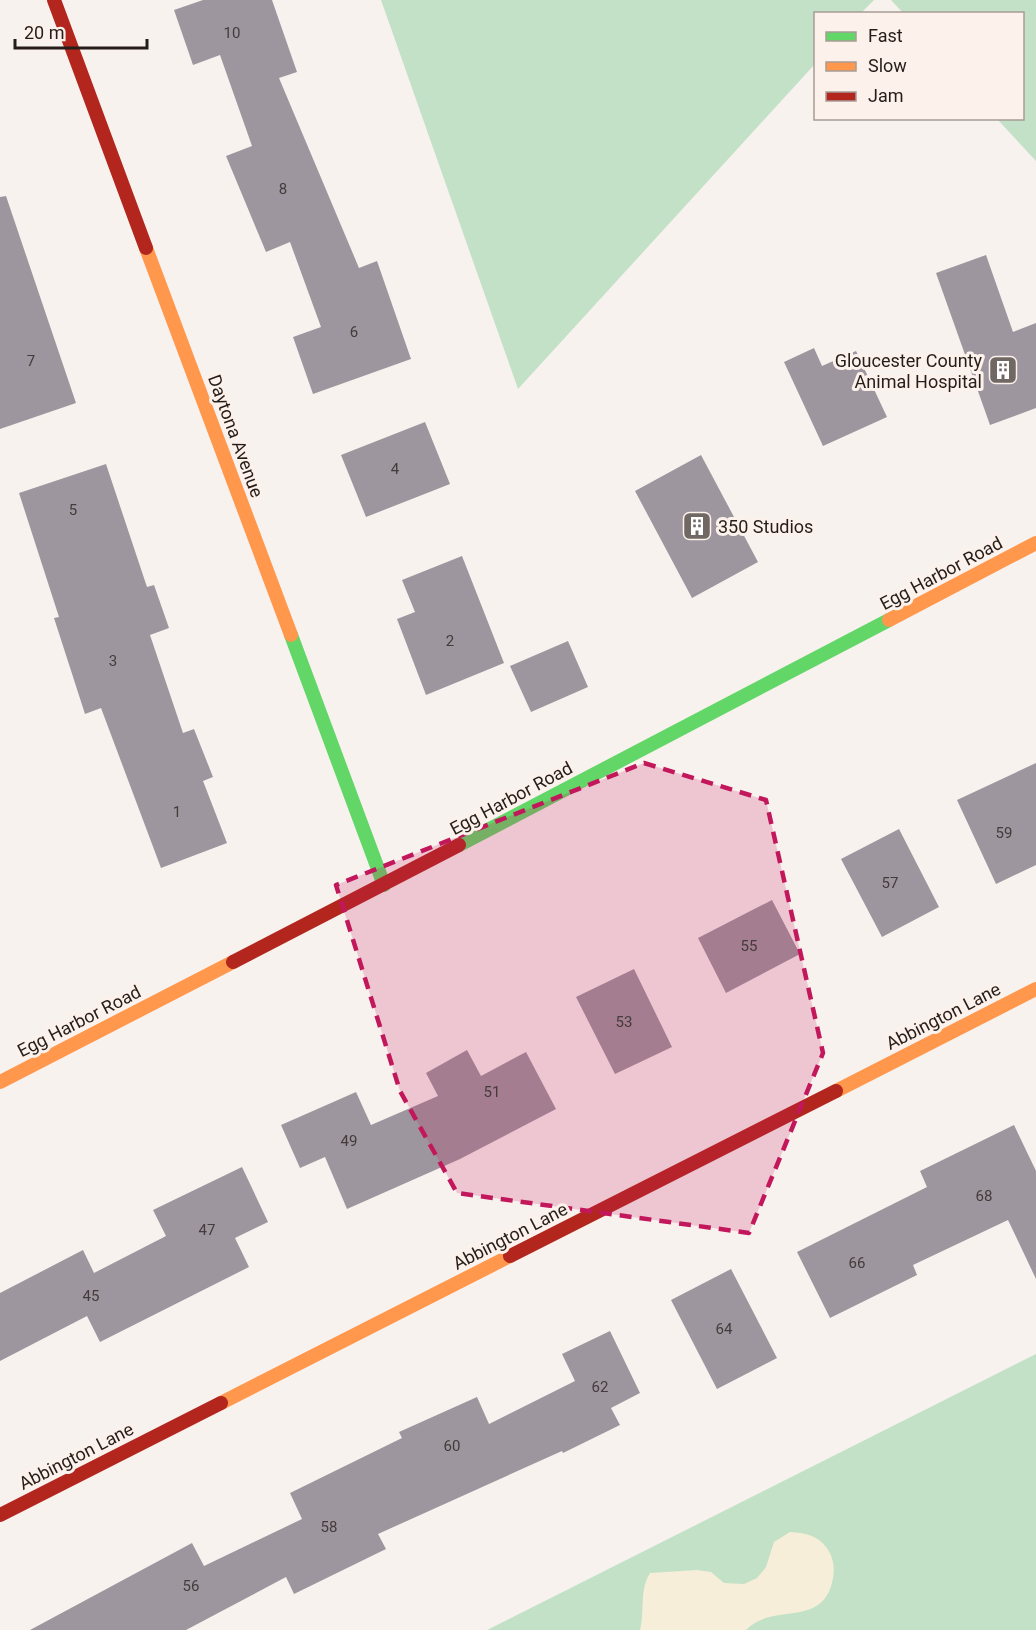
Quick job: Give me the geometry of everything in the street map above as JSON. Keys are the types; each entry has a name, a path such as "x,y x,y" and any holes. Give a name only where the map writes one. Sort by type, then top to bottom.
{"street":[{"name":"Daytona Avenue","path":"54,0 384,885"},
{"name":"Egg Harbor Road","path":"0,1082 384,885 1036,543"},
{"name":"Abbington Lane","path":"0,1515 1036,989"}],"highlighted area":[{"path":"644,763 766,800 823,1053 749,1233 457,1193 400,1091 336,885"}],"green space":[{"path":"381,0 874,0 862,12 814,12 814,65 518,389"},
{"path":"891,0 1036,0 1036,161 998,120 1024,120 1024,12 902,12"},
{"path":"1036,1354 1036,1630 487,1630"}],"sand":[{"path":"790,1532 815,1537 830,1554 834,1566 833,1578 828,1594 819,1604 809,1610 770,1617 746,1630 640,1630 644,1586 650,1573 697,1570 711,1572 724,1583 744,1584 757,1578 766,1567 774,1542"}],"building":[{"path":"203,0 272,0 297,72 279,78 359,268 377,261 411,359 313,394 293,337 321,327 290,242 266,252 226,156 252,146 220,55 193,65 174,10"},
{"path":"6,196 76,403 0,429 0,197"},
{"name":"Gloucester County Animal Hospital","path":"986,255 1013,332 1036,323 1036,408 990,425 936,273"},
{"path":"814,348 822,366 856,351 887,417 823,446 784,362"},
{"path":"425,422 450,484 366,517 341,455"},
{"name":"350 Studios","path":"701,455 758,562 692,598 635,491"},
{"path":"106,464 147,587 154,585 169,628 150,635 183,733 194,729 213,777 203,781 227,843 161,868 101,708 85,714 54,618 59,617 19,493"},
{"path":"462,556 504,663 426,695 397,619 415,612 402,580"},
{"path":"568,641 588,687 531,712 510,666"},
{"path":"1036,763 1036,865 996,884 957,800"},
{"path":"899,829 939,907 882,937 841,859"},
{"path":"772,900 800,954 726,993 698,938"},
{"path":"634,969 672,1047 615,1074 576,997"},
{"path":"467,1050 481,1076 526,1052 556,1109 460,1159 347,1209 325,1157 300,1168 281,1125 356,1092 371,1125 438,1096 426,1073"},
{"path":"1014,1125 1036,1171 1036,1279 1008,1220 913,1265 917,1275 830,1318 797,1252 927,1187 920,1171"},
{"path":"242,1167 268,1222 235,1238 249,1267 100,1342 87,1316 0,1361 0,1293 83,1250 94,1273 166,1236 153,1210"},
{"path":"731,1269 777,1358 717,1389 671,1300"},
{"path":"610,1331 640,1393 611,1408 620,1425 563,1453 562,1451 378,1534 386,1549 294,1594 286,1577 186,1630 30,1630 192,1543 204,1566 302,1519 290,1493 402,1438 399,1432 477,1397 489,1424 575,1381 562,1354"}],"traffic: fast":[{"path":"459,845 889,620"},
{"path":"291,635 384,885"}],"traffic: slow":[{"path":"146,248 291,635"},
{"path":"889,620 1036,543"},
{"path":"0,1082 233,962"},
{"path":"836,1091 1036,989"},
{"path":"221,1403 510,1256"}],"traffic: jam":[{"path":"54,0 146,248"},
{"path":"233,962 459,845"},
{"path":"510,1256 836,1091"},
{"path":"0,1515 221,1403"}],"place":[{"name":"Gloucester County Animal Hospital","path":"1003,370"},
{"name":"350 Studios","path":"697,526"}]}
